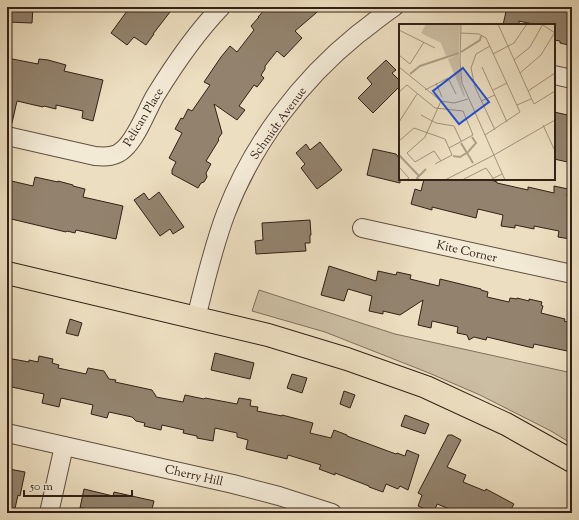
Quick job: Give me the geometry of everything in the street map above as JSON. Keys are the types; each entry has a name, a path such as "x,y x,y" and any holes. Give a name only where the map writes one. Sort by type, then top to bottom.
{"main road":[{"path":"7,274 268,335 347,359 426,387 506,424 572,461"}],"street":[{"name":"Pelican Place","path":"7,136 96,156 110,157 117,154 133,139 154,98 181,56 203,27 221,7"},
{"name":"Schmidt Avenue","path":"196,318 211,259 226,213 242,177 259,146 288,106 319,70 343,47 394,7"},
{"path":"555,75 572,79"},
{"name":"Kite Corner","path":"362,228 572,274"},
{"name":"Cherry Hill","path":"7,433 233,484 279,496 332,513"},
{"path":"49,513 64,446"}],"shaded area":[{"path":"259,290 395,334 572,373 572,444 551,431 480,395 429,373 325,332 252,311"}],"building":[{"path":"8,7 33,7 32,23 7,22"},
{"path":"130,7 164,7 170,12 146,45 134,37 127,45 111,33"},
{"path":"267,7 323,7 295,31 302,38 284,57 277,51 265,66 265,69 261,75 264,78 257,87 254,85 239,106 245,110 237,120 214,104 222,133 206,161 211,164 206,173 207,177 198,188 172,174 172,170 176,162 169,158 182,133 175,129 181,118 183,119 188,109 192,111 210,85 204,82 221,57 230,46 237,52 254,30 251,26"},
{"path":"507,7 572,7 572,46 555,40 555,24 532,24 519,21 519,24 503,24"},
{"path":"7,58 38,64 39,59 48,60 66,65 64,71 103,80 93,121 82,118 83,111 56,105 56,109 17,101 12,123 7,122"},
{"path":"386,60 396,70 392,73 399,80 399,87 373,113 358,98 372,84 367,78"},
{"path":"555,112 572,116 572,163 555,159"},
{"path":"320,142 342,170 317,189 301,168 305,164 296,153 306,144 310,150"},
{"path":"373,149 396,154 399,158 400,183 367,175"},
{"path":"35,177 73,185 85,189 83,197 123,206 116,239 76,230 75,233 66,232 7,218 7,180 33,186"},
{"path":"424,180 491,180 497,183 528,190 528,187 554,193 554,186 568,189 567,196 572,197 572,228 570,239 558,237 559,231 534,226 534,229 515,225 515,228 501,226 503,215 478,209 476,218 432,207 432,210 411,204 415,189 421,191"},
{"path":"159,192 184,227 173,234 170,229 160,236 134,200 144,193 149,200"},
{"path":"310,220 310,243 305,243 306,251 256,254 255,241 263,240 262,223"},
{"path":"329,266 376,281 378,271 396,275 397,272 411,275 410,279 439,286 440,279 481,289 488,292 487,297 509,302 510,298 517,298 542,302 541,305 543,306 541,313 565,319 564,321 572,323 572,352 534,344 533,348 487,337 486,340 474,337 469,340 467,335 457,333 458,327 432,321 431,328 418,325 423,300 400,315 383,311 383,314 369,311 372,296 348,289 344,301 321,295"},
{"path":"70,319 82,323 78,336 66,333"},
{"path":"215,353 254,363 250,379 211,370"},
{"path":"39,356 53,359 52,363 59,365 58,368 86,374 88,368 104,371 109,379 116,380 115,382 152,390 156,397 183,402 185,395 237,404 239,398 251,400 250,406 258,407 257,411 282,415 313,423 310,433 331,438 334,430 396,454 405,456 407,450 419,455 408,490 400,486 398,489 386,484 383,492 335,473 335,475 319,469 321,465 288,455 287,459 246,449 248,440 237,437 237,433 215,428 213,441 197,438 197,436 183,433 184,430 162,425 161,430 144,426 145,423 136,421 132,417 109,412 107,418 91,414 93,405 61,398 59,407 42,403 44,394 7,386 7,358 38,362"},
{"path":"292,374 307,378 302,393 287,388"},
{"path":"344,391 355,395 350,408 340,404"},
{"path":"405,415 429,424 425,434 401,426"},
{"path":"448,435 452,435 461,440 447,467 466,475 463,482 485,491 486,489 514,504 509,513 460,513 437,504 434,513 418,506 422,495 418,493"},
{"path":"9,469 25,472 20,496 18,495 14,513 7,513 7,480"},
{"path":"84,489 113,496 114,492 154,501 151,513 82,513 83,508 80,508"}]}
